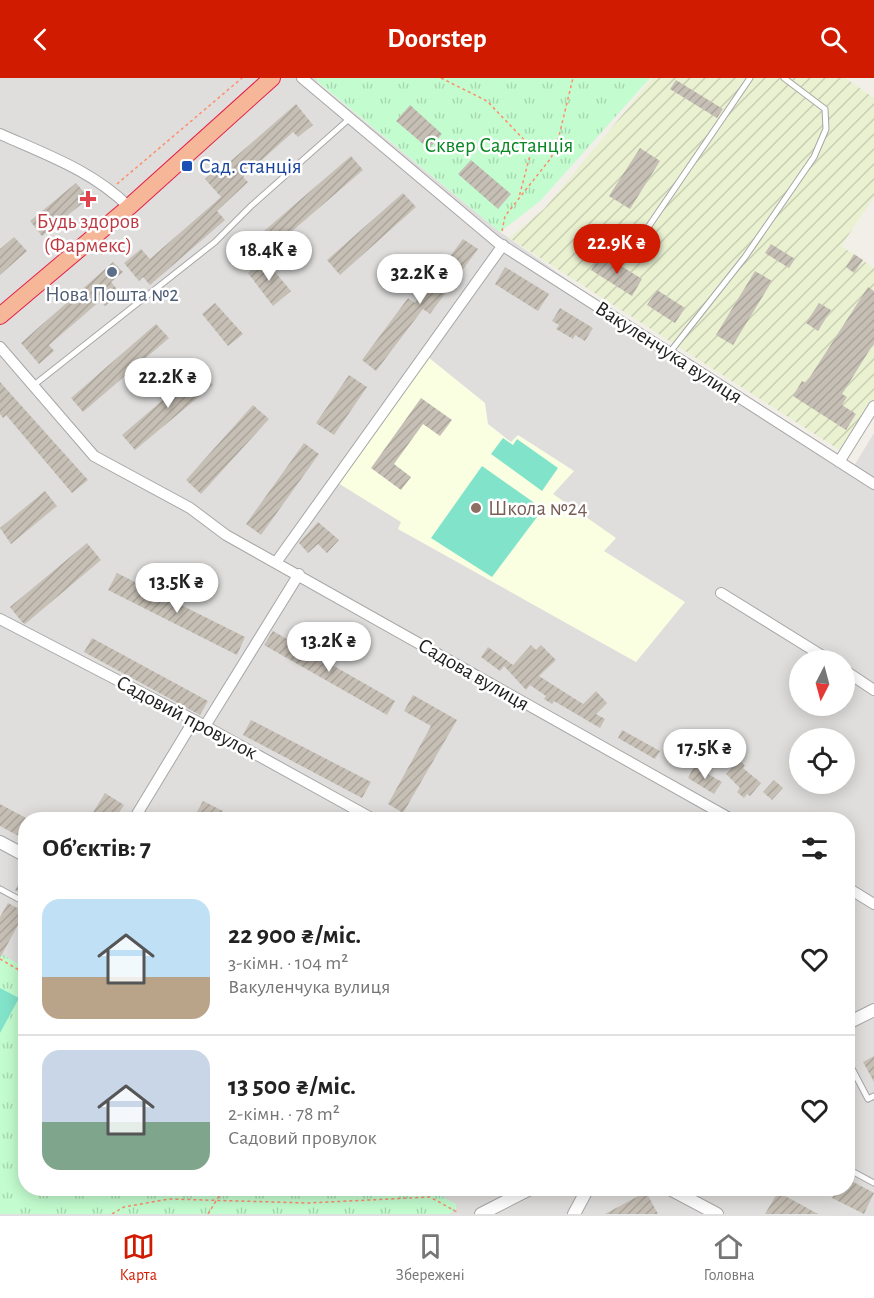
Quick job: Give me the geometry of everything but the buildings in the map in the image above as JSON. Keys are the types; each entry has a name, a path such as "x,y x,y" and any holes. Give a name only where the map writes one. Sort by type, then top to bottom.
{"highway":[{"path":"0,316 129,207 272,78"}],"street":[{"name":"Вакуленчука вулиця","path":"302,78 500,244 874,484"},
{"path":"0,134 79,170 111,189 129,207"},
{"path":"277,561 500,244"},
{"name":"Садова вулиця","path":"0,346 94,456 190,508 226,535 277,561 719,812"},
{"path":"839,462 874,406"},
{"path":"205,726 299,574"},
{"path":"721,593 813,650"},
{"name":"Садовий провулок","path":"0,619 195,720 360,812"},
{"path":"855,677 874,690"},
{"path":"138,812 195,720"},
{"path":"0,842 18,852"},
{"path":"855,892 874,904"},
{"path":"855,1020 874,1011"},
{"path":"481,1214 516,1196"},
{"path":"574,1214 584,1196"},
{"path":"683,1196 717,1214"}],"lane":[{"path":"638,242 750,78"},
{"path":"670,352 746,257 814,157 826,129 825,109 784,78"},
{"path":"33,385 215,242 250,206 349,119"},
{"path":"0,889 18,899"},
{"path":"855,1074 868,1099 874,1096"},
{"path":"855,1173 874,1183"}],"path":[{"path":"111,189 242,78"},
{"path":"441,78 487,101 532,148 519,198"},
{"path":"500,244 505,216 551,158 558,140 573,78"},
{"path":"0,959 18,969"},
{"path":"208,1214 219,1196"},
{"path":"112,1214 124,1207 169,1199 308,1203 430,1197 458,1212"}],"shaded area":[{"path":"0,78 316,78 318,83 500,232 670,352 851,471 874,433 874,1214 0,1214"},
{"path":"653,78 845,78 874,98 874,197 841,246 874,268 874,417 849,456 509,238 544,209"},
{"name":"Школа №24","path":"428,357 485,403 488,424 511,442 518,435 574,471 553,494 616,538 604,551 685,602 636,662 398,529 401,522 338,483"}],"green space":[{"name":"Сквер Садстанція","path":"316,78 650,78 540,201 500,232"},
{"path":"503,438 513,445 517,439 558,468 542,491 491,454"},
{"path":"482,466 543,509 492,577 431,538"},
{"path":"0,953 18,964 18,1196 442,1196 456,1204 456,1210 449,1214 0,1214"},
{"path":"0,988 18,997 18,1000 0,1033"}],"place":[{"name":"Сад. станція","path":"187,166"},
{"name":"Будь здоров (Фармекс)","path":"88,199"},
{"name":"Нова Пошта №2","path":"112,272"},
{"name":"Школа №24","path":"476,508"}]}
